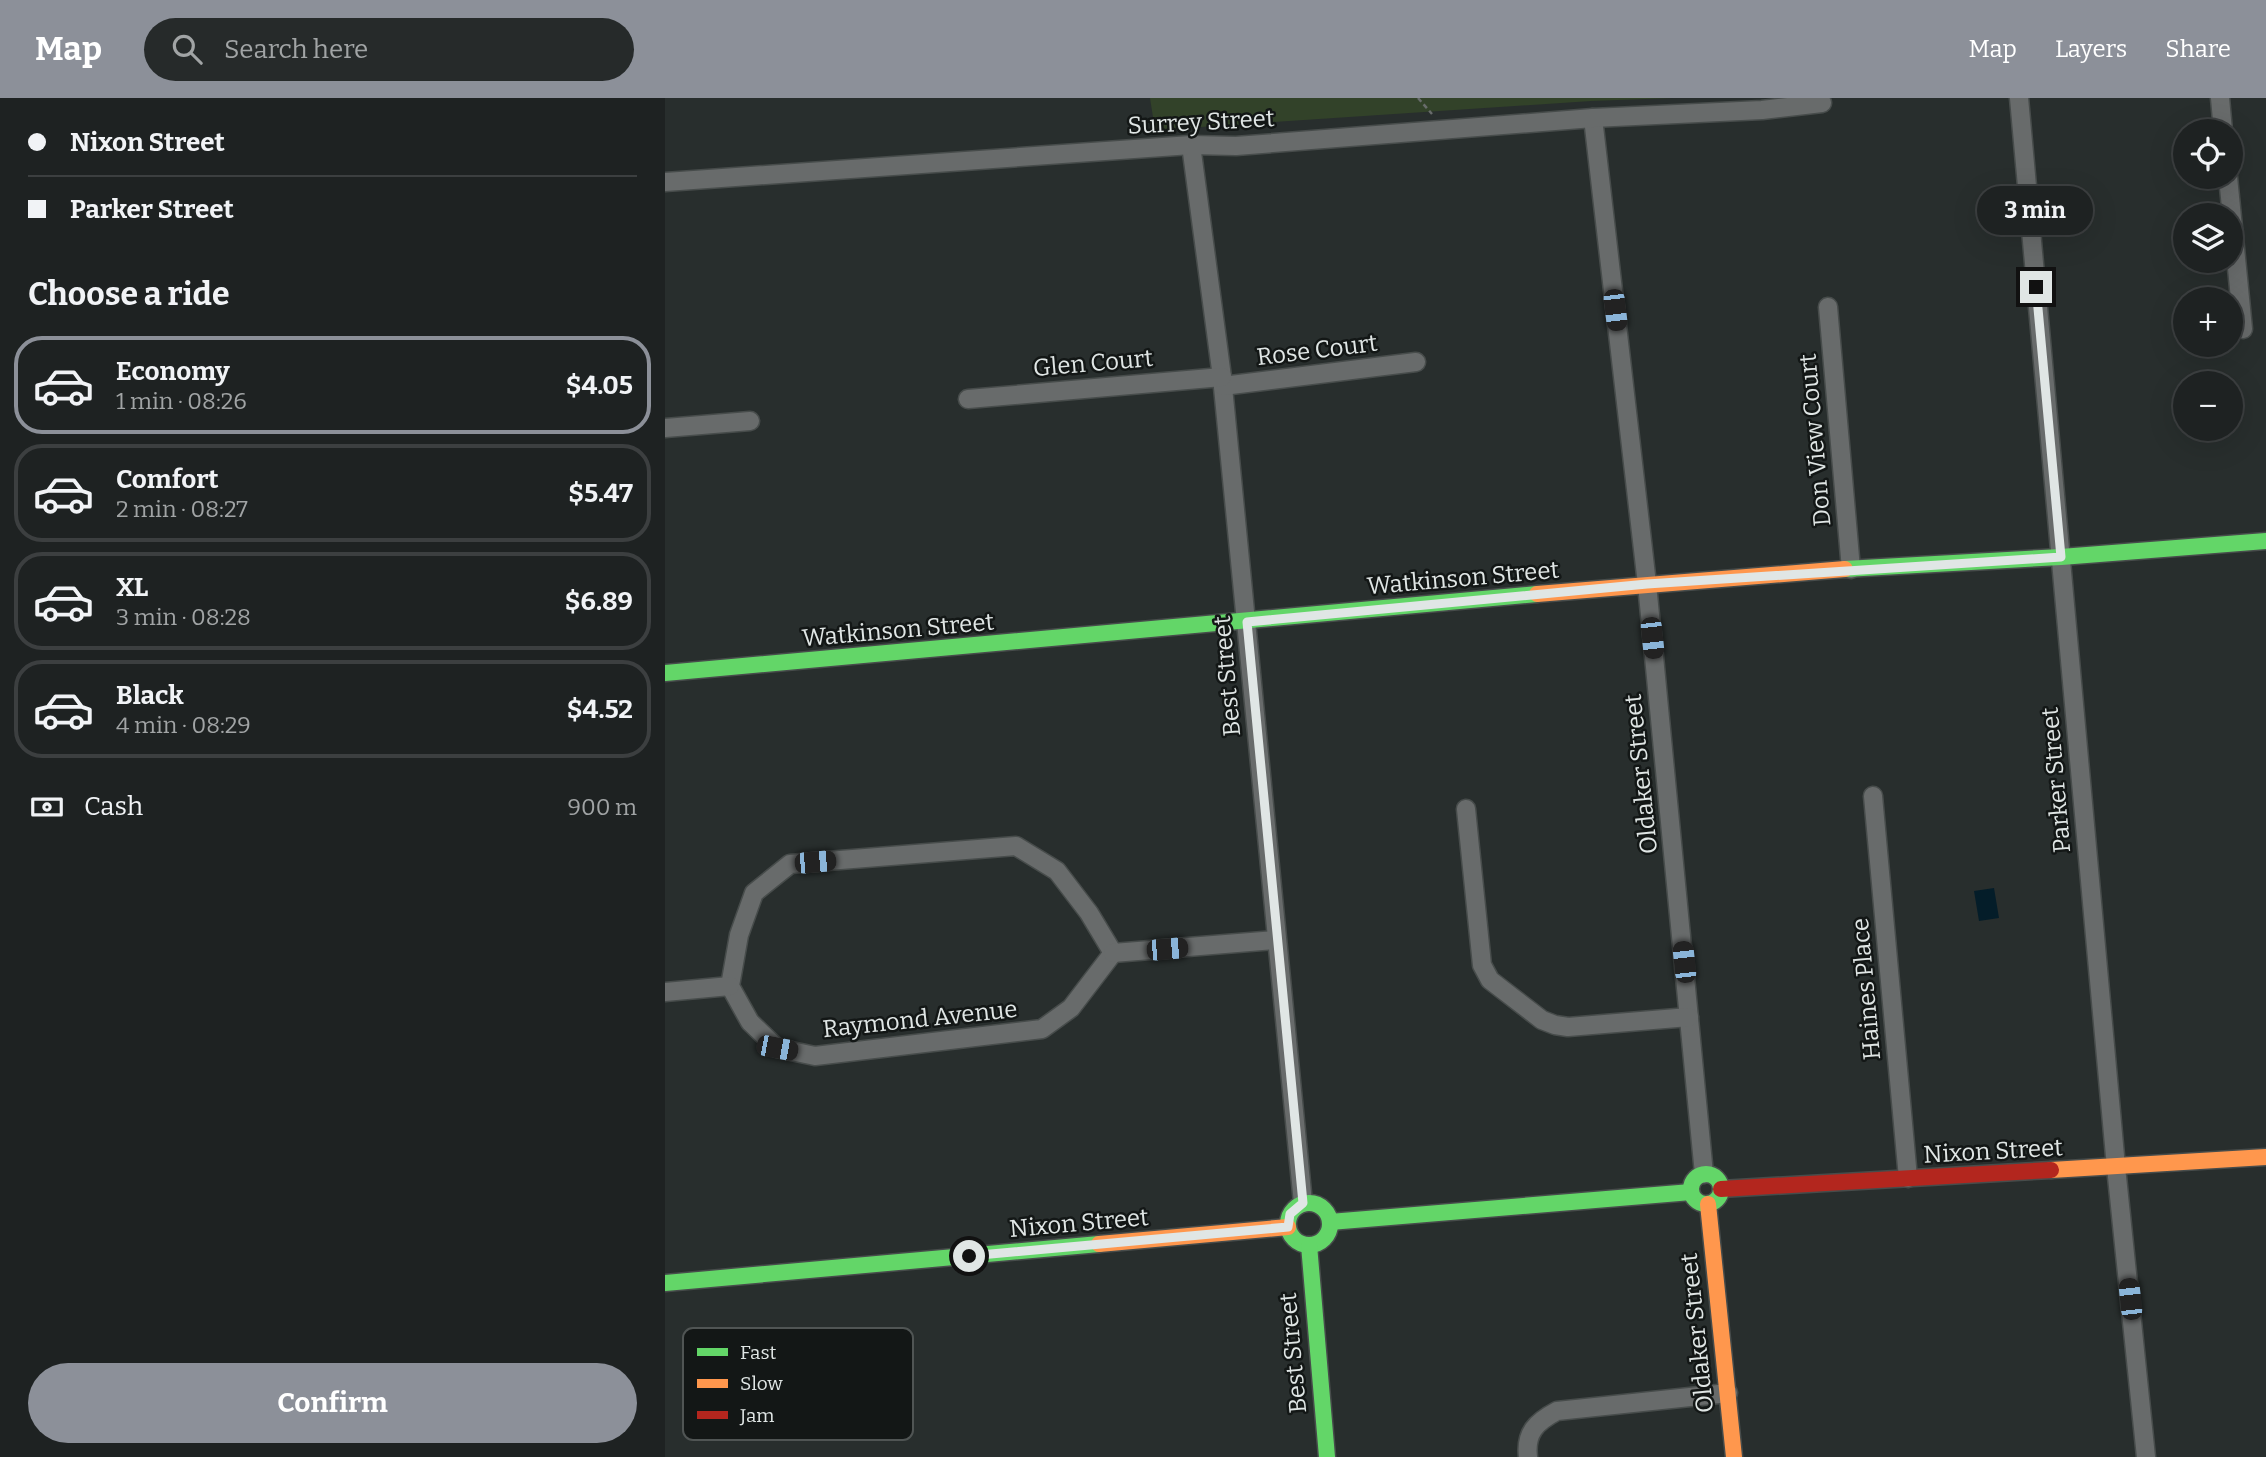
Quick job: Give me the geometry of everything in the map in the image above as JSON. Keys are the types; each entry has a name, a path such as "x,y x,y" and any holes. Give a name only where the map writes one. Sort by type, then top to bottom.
{"street":[{"name":"Parker Street","path":"2019,98 2116,1167 2146,1457"},
{"path":"2220,98 2222,119"},
{"name":"Surrey Street","path":"665,182 1191,145 1236,146 1458,131 1593,118 1762,110 1822,103"},
{"name":"Oldaker Street","path":"1593,118 1647,584 1704,1174"},
{"name":"Best Street","path":"1191,145 1223,381 1303,1203"},
{"path":"2229,189 2239,287"},
{"name":"Don View Court","path":"1828,307 1851,569"},
{"name":"Rose Court","path":"1223,381 1416,362"},
{"name":"Glen Court","path":"968,399 1223,381"},
{"path":"665,428 750,421"},
{"name":"Watkinson Street","path":"665,673 1647,584 2266,541"},
{"name":"Haines Place","path":"1873,796 1908,1178"},
{"path":"1466,809 1482,965 1490,980 1542,1020 1555,1025 1568,1027 1689,1017"},
{"path":"665,992 730,986 739,935 754,893 789,864 1016,846 1057,872 1089,913 1113,953 1276,940"},
{"name":"Raymond Avenue","path":"730,986 750,1022 777,1048 815,1056 1042,1029 1071,1008 1113,953"},
{"name":"Nixon Street","path":"1721,1189 2266,1157"},
{"path":"1704,1174 1716,1178 1721,1189 1718,1199 1708,1204 1700,1203 1691,1192 1695,1179 1704,1174"},
{"path":"1330,1223 1691,1192"},
{"path":"1303,1203 1322,1206 1327,1212 1329,1232 1317,1244 1309,1245 1295,1240 1288,1227 1290,1214 1303,1203"},
{"name":"Oldaker Street","path":"1708,1204 1734,1457"},
{"name":"Nixon Street","path":"665,1283 1288,1227"},
{"name":"Best Street","path":"1309,1245 1327,1457"},
{"path":"1528,1457 1526,1442 1540,1420 1556,1411 1728,1393"}],"green space":[{"path":"1150,98 1673,98 1155,130"}],"water":[{"path":"1994,888 1999,918 1979,921 1974,891"}],"traffic: fast":[{"path":"1845,569 2061,557 2266,541"},
{"path":"665,673 1537,594"},
{"path":"1706,1174 1717,1178 1721,1189 1717,1200 1706,1204 1695,1200 1691,1189 1695,1178 1706,1174"},
{"path":"1330,1222 1691,1192"},
{"path":"1309,1203 1324,1209 1330,1224 1324,1239 1309,1245 1294,1239 1288,1224 1294,1209 1309,1203"},
{"path":"665,1283 1099,1244"},
{"path":"1309,1245 1327,1457"}],"traffic: slow":[{"path":"1537,594 1845,569"},
{"path":"2051,1170 2266,1157"},
{"path":"1708,1204 1734,1457"},
{"path":"1099,1244 1288,1227"}],"traffic: jam":[{"path":"1721,1189 2051,1170"}],"route":[{"path":"969,1256 1288,1227 1290,1214 1303,1203 1247,622 1647,584 2061,557 2036,287"}]}
